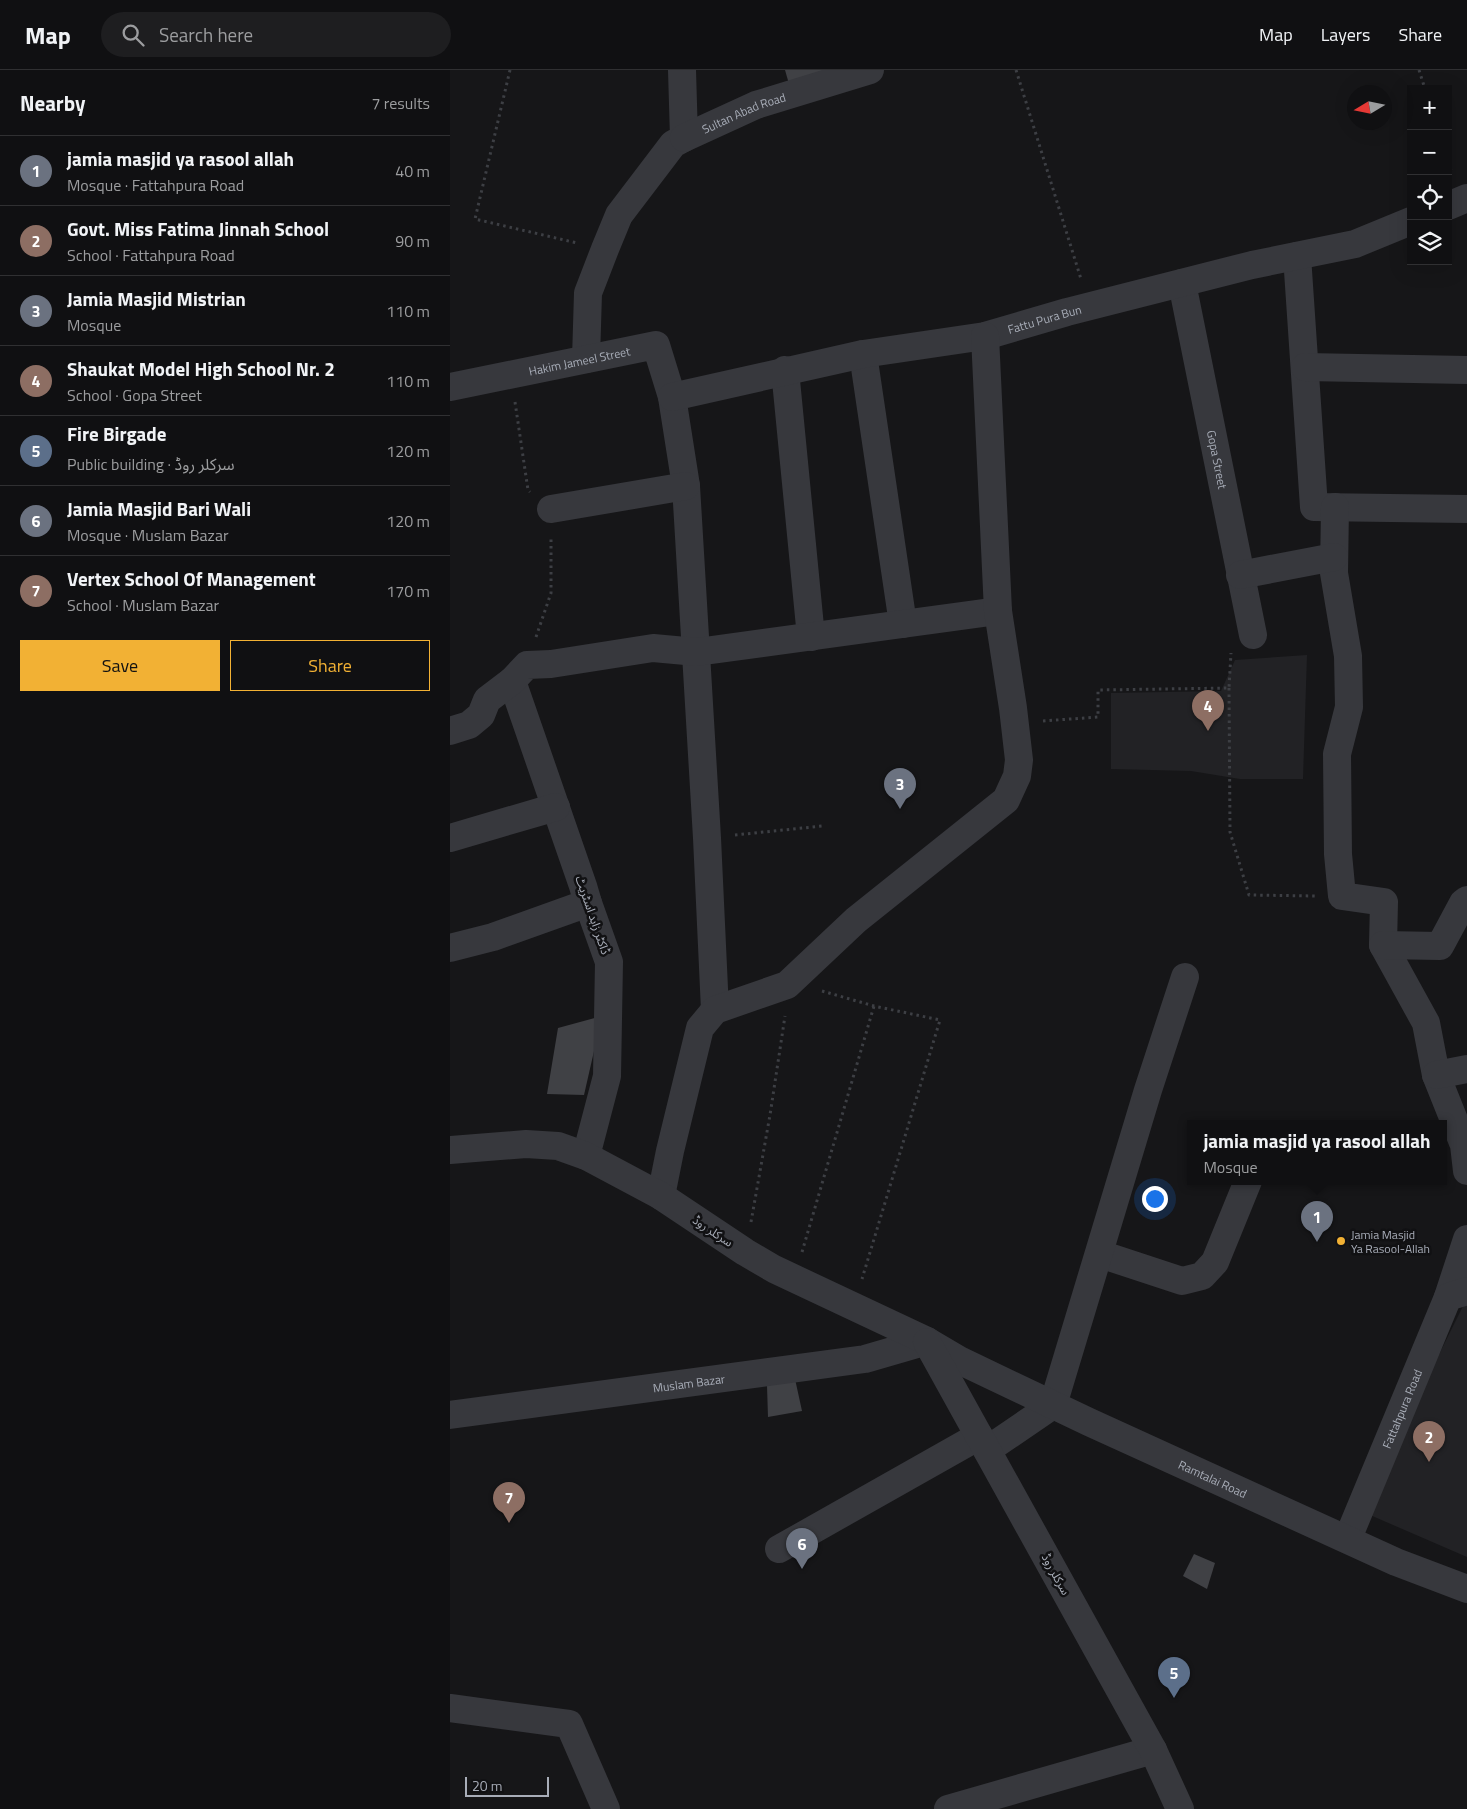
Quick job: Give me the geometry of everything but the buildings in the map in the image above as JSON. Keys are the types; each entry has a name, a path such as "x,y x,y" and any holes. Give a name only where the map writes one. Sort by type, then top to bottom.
{"street":[{"name":"Sultan Abad Road","path":"682,70 684,138 756,105 870,70"},
{"path":"586,359 588,293 619,215 672,144 684,138"},
{"path":"1452,204 1467,198"},
{"name":"Fattu Pura Bun","path":"672,397 785,370 863,354 984,336 1090,306 1182,283 1355,244 1407,223"},
{"path":"1297,256 1314,507 1467,509"},
{"name":"Gopa Street","path":"1182,283 1253,635"},
{"path":"661,1196 700,1028 715,1010 787,985 856,920 1006,800 1017,776 1019,760 1015,723 998,611 984,336"},
{"name":"Hakim Jameel Street","path":"450,387 656,345 672,397"},
{"path":"863,354 903,624"},
{"path":"1305,367 1467,370"},
{"path":"785,370 811,637"},
{"path":"672,397 686,486 697,652 715,1010"},
{"path":"551,509 686,486"},
{"path":"1335,507 1334,573 1348,656 1349,707 1337,754 1338,854 1342,896 1384,902 1383,945 1426,1023 1436,1075 1464,1145 1467,1171"},
{"path":"1240,575 1334,557"},
{"path":"450,731 469,726 481,714 487,700 512,681 527,665 551,664 653,648 697,652 998,611"},
{"name":"ڈاکٹر زاہد اسٹریٹ","path":"512,681 609,962 607,1076 586,1156"},
{"path":"450,838 556,807"},
{"path":"1383,945 1440,946 1463,903 1467,900"},
{"path":"450,948 493,937 588,903"},
{"path":"779,1548 1053,1405 1148,1090 1185,977"},
{"path":"1436,1075 1467,1069"},
{"name":"سرکلر روڈ","path":"450,1139 494,1146"},
{"name":"سرکلر روڈ","path":"450,1150 526,1144 558,1146 586,1156 661,1196 745,1252 794,1279 927,1341 961,1361"},
{"path":"1100,1254 1182,1281 1202,1276 1215,1262 1246,1185"},
{"name":"Fattahpura Road","path":"1348,1538 1458,1294 1467,1239"},
{"name":"سرکلر روڈ","path":"927,1341 1153,1750 1180,1809"},
{"name":"Muslam Bazar","path":"450,1415 865,1359 927,1341"},
{"name":"Ramtalai Road","path":"961,1361 1053,1405 1348,1538 1396,1562 1467,1589"},
{"path":"450,1708 568,1724 606,1809"},
{"path":"948,1809 1153,1750"}],"path":[{"path":"510,70 475,219 605,249"},
{"path":"1016,70 1090,306"},
{"path":"1419,70 1424,85"},
{"path":"1253,635 1232,638 1229,688 1230,832 1249,895 1342,896"},
{"path":"1015,723 1098,717 1098,690 1229,688"},
{"path":"707,838 822,826"},
{"path":"745,1252 770,1115 788,996 787,985"},
{"path":"818,990 874,1006 940,1020 853,1307"},
{"path":"794,1279 874,1006"}],"shaded area":[{"path":"1307,655 1303,779 1240,779 1191,771 1111,769 1111,693 1221,691 1235,660"},
{"path":"1467,1303 1467,1557 1370,1515 1412,1409 1464,1304"}],"place":[{"name":"Shaukat Model High School Nr. 2","path":"1208,731"},
{"name":"Jamia Masjid Mistrian","path":"900,809"},
{"name":"Jamia Masjid Ya Rasool-Allah","path":"1341,1241"},
{"name":"jamia masjid ya rasool allah","path":"1317,1242"},
{"name":"Govt. Miss Fatima Jinnah School","path":"1429,1462"},
{"name":"Vertex School Of Management","path":"509,1523"},
{"name":"Jamia Masjid Bari Wali","path":"802,1569"},
{"name":"Fire Birgade","path":"1174,1698"}]}
